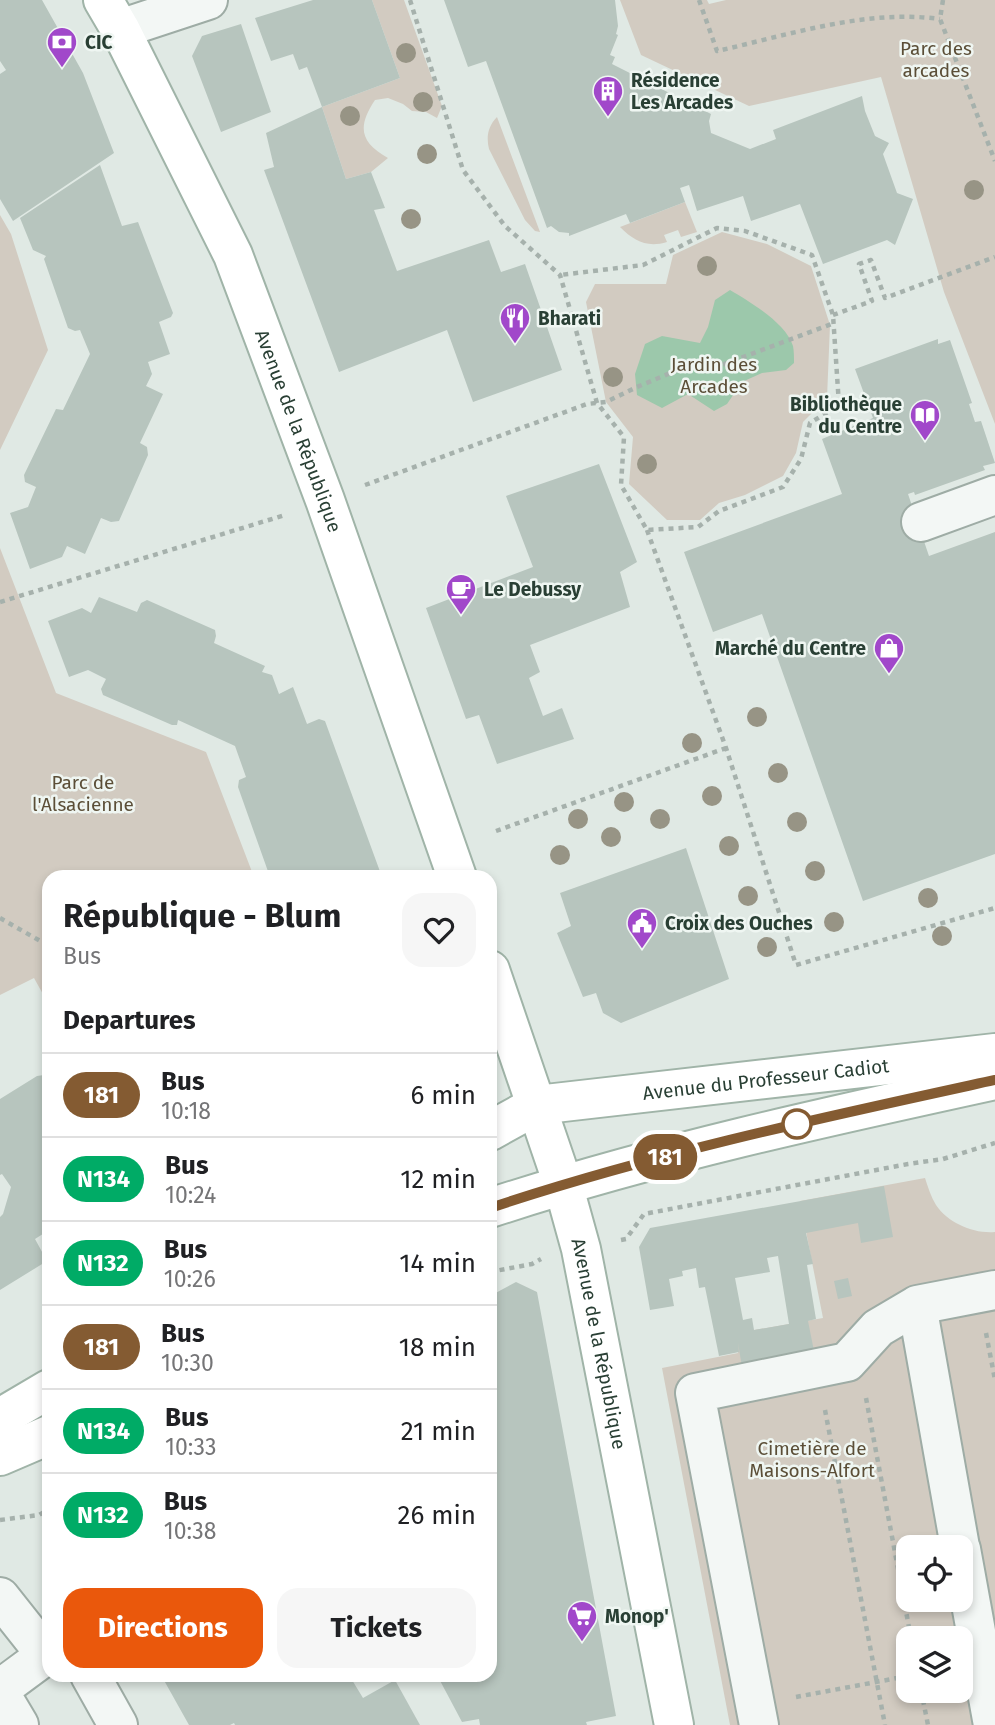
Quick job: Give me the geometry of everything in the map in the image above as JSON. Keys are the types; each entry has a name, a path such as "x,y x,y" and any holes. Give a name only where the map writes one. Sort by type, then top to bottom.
{"main road":[{"name":"Avenue de la République","path":"112,15 233,255 325,500 455,870"},
{"name":"Avenue de la République","path":"497,990 563,1184 580,1249 674,1725"},
{"name":"Avenue du Professeur Cadiot","path":"537,1105 995,1053"},
{"name":"Avenue du Professeur Cadiot","path":"497,1206 563,1184 790,1125 995,1080"},
{"path":"497,1127 537,1105"},
{"path":"1,1447 42,1397"},
{"path":"1,1447 42,1438"}],"street":[{"path":"112,15 208,0"},
{"path":"921,523 995,495"},
{"path":"757,1715 695,1393 847,1362 878,1328 917,1305 995,1290"},
{"path":"917,1305 959,1535"},
{"path":"0,1597 42,1648"},
{"path":"973,1612 993,1725"},
{"path":"19,1725 0,1691 42,1660"},
{"path":"94,1682 118,1725"}],"path":[{"path":"410,0 463,170 505,226 560,275 597,403 624,437 621,485 647,530 726,748 796,965 995,908"},
{"path":"699,0 717,51 828,25 915,15 940,19"},
{"path":"943,0 940,19 995,161"},
{"path":"560,275 643,265 717,228 745,231 812,255 833,315 839,405 810,423 801,459 783,486 719,511 698,527 647,530"},
{"path":"833,315 872,301 859,264 871,260 886,298 995,257"},
{"path":"360,487 587,404 606,402 699,361 702,372 834,323"},
{"path":"0,602 285,515"},
{"path":"496,831 726,748"},
{"path":"0,918 42,942"},
{"path":"619,1241 626,1239 643,1214 943,1159 995,1143"},
{"path":"497,1270 533,1264 542,1259"},
{"path":"857,1351 909,1626"},
{"path":"817,1368 885,1725"},
{"path":"0,1520 42,1513"},
{"path":"757,1715 896,1678"},
{"path":"924,1703 928,1725"}],"green space":[{"path":"372,0 404,0 442,106 437,118 426,112 412,111 388,98 375,100 366,118 364,133 372,146 388,158 371,172 346,179 322,107 400,78"},
{"name":"Parc des arcades","path":"620,0 707,0 709,4 726,0 995,0 995,424 944,292 881,77 749,106 641,55"},
{"path":"497,117 540,232 535,231 525,220 489,149 488,132"},
{"path":"685,202 697,232 681,237 678,230 664,235 667,242 647,244 630,236 620,227"},
{"path":"0,215 11,234 48,350 0,450"},
{"name":"Jardin des Arcades","path":"722,232 767,244 811,266 830,325 827,398 803,422 796,453 783,476 745,495 719,503 700,520 667,520 629,484 633,437 606,402 586,302 595,284 666,284 673,255"},
{"name":"Parc de l'Alsacienne","path":"0,548 56,693 206,752 251,870 42,870 42,992 34,978 0,995"},
{"name":"Cimetière de Maisons-Alfort","path":"925,1178 934,1202 947,1217 970,1229 995,1232 995,1725 730,1725 662,1368 738,1353 737,1333 823,1318 800,1201"}],"shaded area":[{"path":"730,290 783,329 793,346 794,363 786,370 762,373 742,382 727,404 714,411 688,394 662,408 637,395 635,374 645,344 662,336 700,343 708,327 715,300"}],"building":[{"path":"0,0 42,0 83,73 114,153 13,221 0,199 0,74 6,70 0,61"},
{"path":"313,0 372,0 400,78 322,107 307,67 299,70 293,54 271,61 255,18"},
{"name":"Résidence Les Arcades","path":"444,0 615,0 618,35 610,55 615,57 612,64 711,114 711,133 750,149 776,139 773,130 862,96 875,136 889,143 883,154 897,193 913,199 895,245 887,240 823,264 800,204 751,221 743,196 697,211 689,185 680,188 685,202 630,223 626,214 569,236 569,233 559,232 551,226 547,228 486,61 468,67"},
{"path":"241,24 271,112 221,132 192,56 202,36"},
{"path":"322,107 346,179 371,172 385,208 374,210 397,271 489,240 501,272 525,264 562,370 473,402 447,330 339,372 264,170 274,167 266,133"},
{"path":"100,165 122,226 138,222 173,313 171,317 159,322 170,354 148,362 152,374 146,386 163,394 140,443 147,447 148,455 119,521 111,522 101,518 85,554 67,546 62,557 30,569 10,513 28,507 36,487 25,482 24,475 56,409 63,410 90,354 80,330 68,328 44,259 46,256 33,250 20,218"},
{"name":"Marché du Centre","path":"938,339 938,344 950,340 972,403 969,404 975,422 981,421 995,463 983,466 985,470 915,495 914,492 908,494 929,556 995,532 995,854 863,901 762,614 713,632 684,552 842,494 822,439 873,418 855,369"},
{"path":"599,464 637,562 620,572 630,607 530,645 540,672 529,678 543,716 562,708 574,739 497,764 479,715 466,719 426,608 533,567 506,496"},
{"path":"99,597 137,612 141,603 147,600 215,630 214,643 265,666 262,672 272,675 279,694 293,687 307,724 319,719 325,721 379,870 268,870 238,787 239,780 246,777 235,746 178,720 177,725 172,725 103,695 101,689 106,679 88,670 69,677 48,621 82,608 91,613"},
{"name":"Croix des Ouches","path":"686,848 729,979 621,1023 603,1013 596,993 583,997 557,933 571,926 560,893"},
{"path":"42,1075 42,1234 35,1239 42,1252 42,1264 0,1290 0,1217 11,1187 2,1174 0,1175 0,1099"},
{"path":"884,1186 893,1237 861,1243 858,1223 806,1233 813,1264 807,1265 816,1319 808,1321 816,1361 743,1373 738,1343 739,1352 719,1356 705,1287 699,1288 696,1268 682,1271 683,1276 669,1279 674,1306 650,1310 639,1247 650,1228","holes":["778,1256 789,1324 754,1330 752,1318 743,1320 735,1278 770,1272 767,1258"]},
{"path":"848,1278 852,1296 838,1299 834,1281"},
{"path":"516,1282 537,1292 616,1716 586,1722 587,1725 480,1725 479,1719 462,1722 441,1682 497,1682 497,1292"},
{"path":"165,1682 353,1682 363,1698 396,1682 420,1725 234,1723 189,1725"}],"bus line":[{"name":"181","path":"497,1206 563,1184 790,1125 995,1080"}],"place":[{"name":"CIC","path":"62,69"},
{"name":"Résidence Les Arcades","path":"608,118"},
{"name":"Bharati","path":"515,345"},
{"name":"Bibliothèque du Centre","path":"925,442"},
{"name":"Le Debussy","path":"461,616"},
{"name":"Marché du Centre","path":"889,675"},
{"name":"Croix des Ouches","path":"642,950"},
{"name":"Monop'","path":"582,1643"}]}
